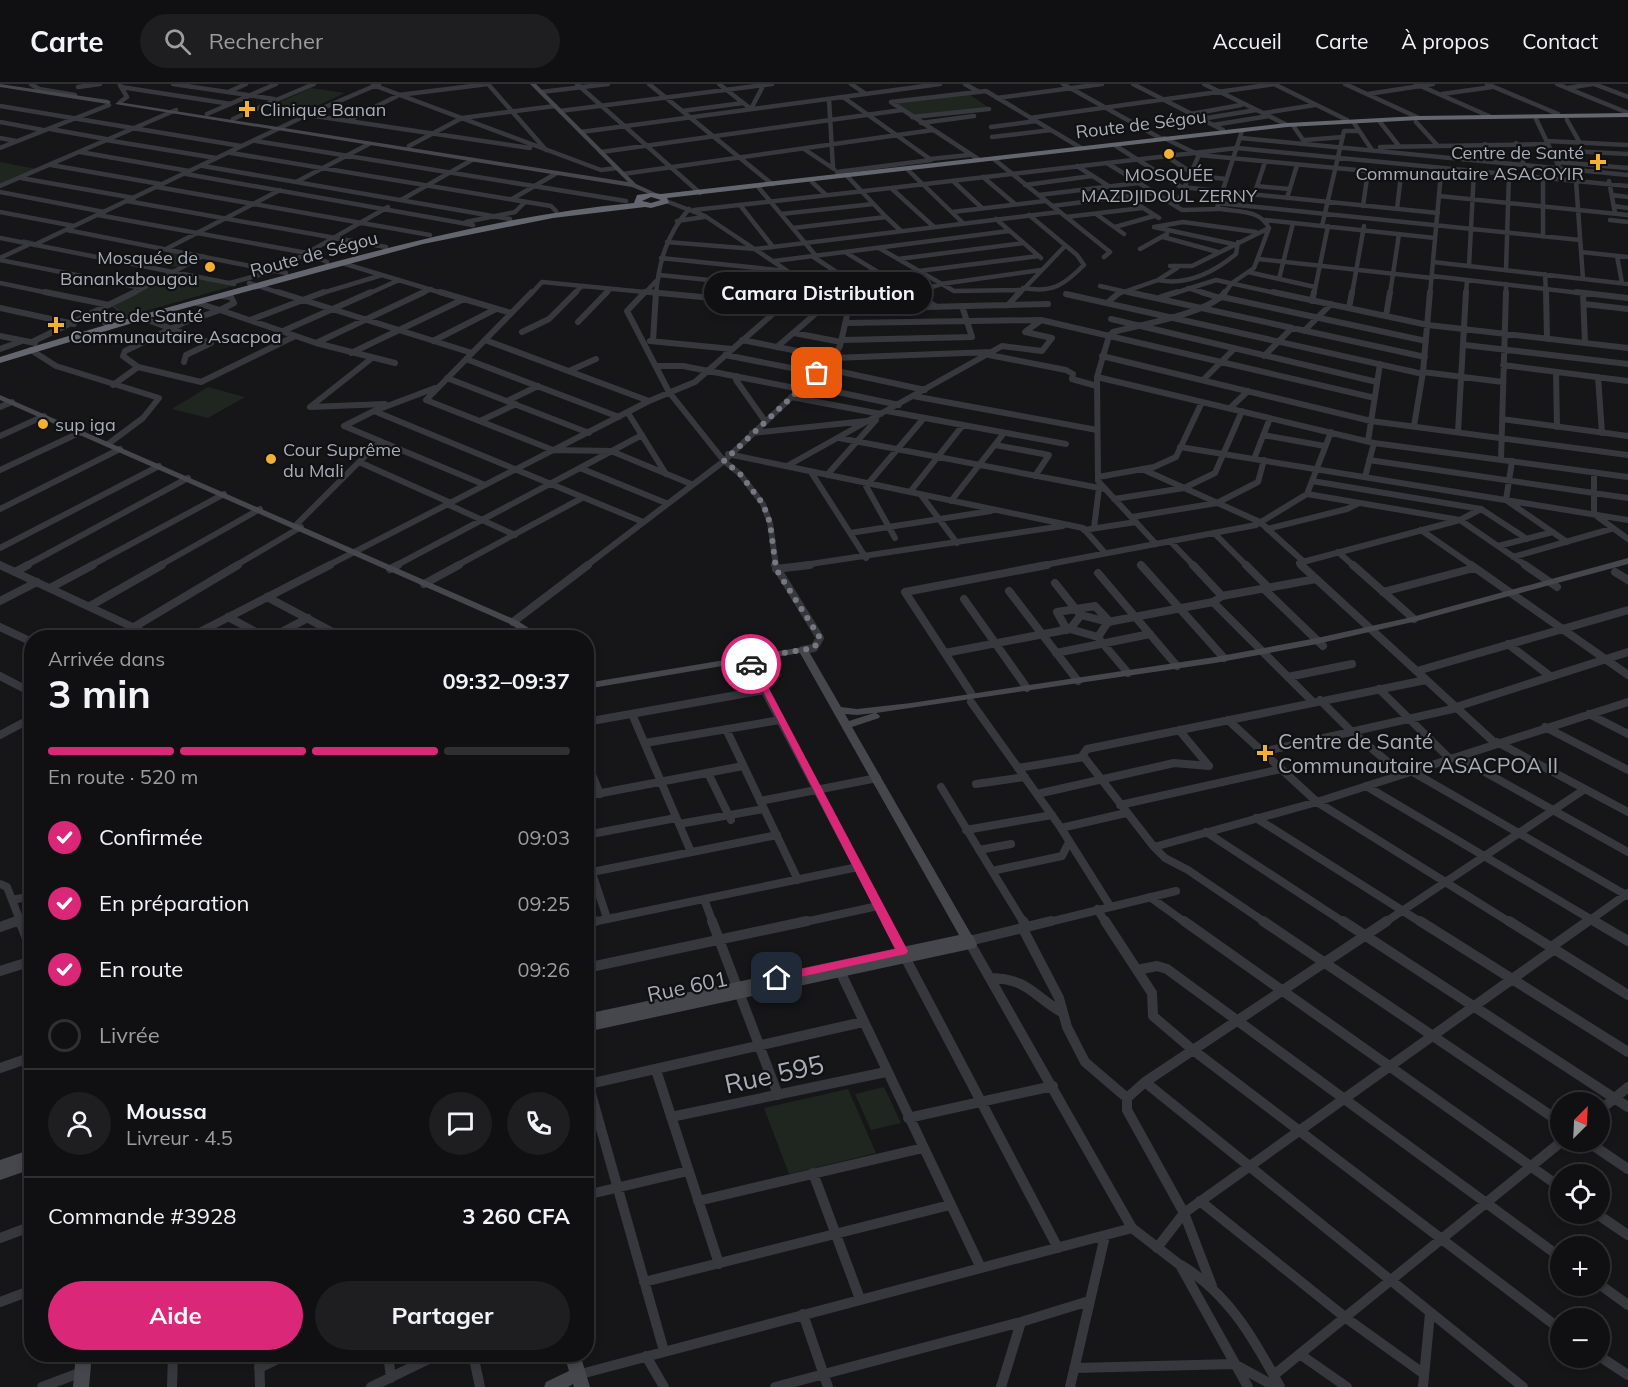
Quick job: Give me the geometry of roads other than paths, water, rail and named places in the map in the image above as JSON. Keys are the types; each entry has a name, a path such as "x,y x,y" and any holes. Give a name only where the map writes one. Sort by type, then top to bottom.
{"highway":[{"name":"Route de Ségou","path":"34,346 222,296 282,272 468,224 556,211 626,201 812,182 934,162 1081,148 1223,130 1491,117 1628,114"},
{"name":"Route de Ségou","path":"0,359 107,324 249,285 514,220 640,200 656,205 662,198 772,184 1116,146 1164,138 1241,135 1291,126 1628,114"}],"street":[{"path":"31,84 39,89 114,103"},
{"path":"78,87 100,84"},
{"path":"152,84 158,93"},
{"path":"173,84 276,100"},
{"path":"204,89 215,84"},
{"path":"228,92 246,84"},
{"path":"207,114 276,84"},
{"path":"233,119 314,84"},
{"path":"0,259 67,230 373,84 379,84"},
{"path":"373,84 633,184 705,216 822,291 847,310"},
{"path":"349,120 399,95 488,84 547,151"},
{"path":"533,84 633,184 640,200"},
{"path":"541,92 608,84"},
{"path":"649,84 772,184"},
{"path":"719,84 752,109"},
{"path":"409,146 462,118 512,111 601,106 772,84"},
{"path":"851,84 866,94"},
{"path":"894,84 902,89"},
{"path":"581,132 940,84"},
{"path":"965,84 979,92"},
{"path":"1063,84 1197,154 1441,178"},
{"path":"997,98 1102,84"},
{"path":"1133,84 1223,130"},
{"path":"1204,84 1291,126 1304,142"},
{"path":"1221,84 1233,90"},
{"path":"1030,118 1274,84 1316,105 1359,131 1371,149"},
{"path":"1345,84 1418,120 1437,145"},
{"path":"1367,94 1432,84"},
{"path":"1487,84 1558,114"},
{"path":"1557,84 1628,114"},
{"path":"1567,88 1593,84 1628,97"},
{"path":"0,148 127,97 120,85"},
{"path":"120,85 231,104"},
{"path":"752,109 764,85"},
{"path":"1418,85 1491,117"},
{"path":"579,86 700,193"},
{"path":"0,87 600,173 617,168"},
{"path":"1440,95 1494,87"},
{"path":"978,159 891,102 986,91 1081,148"},
{"path":"843,97 934,162"},
{"path":"829,99 830,145 835,170"},
{"path":"682,111 743,103"},
{"path":"1191,114 1241,105"},
{"path":"1263,113 1316,105"},
{"path":"0,106 243,146"},
{"path":"912,117 989,109"},
{"path":"601,152 902,110"},
{"path":"1201,119 1257,110"},
{"path":"0,186 173,111 207,114 369,144 633,184"},
{"path":"307,115 547,151"},
{"path":"921,123 974,116"},
{"path":"1212,125 1269,116"},
{"path":"1536,119 1560,168"},
{"path":"1568,120 1580,142"},
{"path":"0,122 217,158"},
{"path":"991,127 1036,122"},
{"path":"1380,122 1400,146"},
{"path":"1347,124 1359,131"},
{"path":"1312,300 1320,266 1327,202 1347,124"},
{"path":"623,174 933,130"},
{"path":"992,137 1051,130"},
{"path":"1218,206 1241,135 1628,175"},
{"path":"1304,142 1342,137"},
{"path":"0,138 17,141"},
{"path":"254,141 626,201"},
{"path":"1371,149 1400,146 1580,142 1628,145"},
{"path":"166,249 369,144"},
{"path":"1485,144 1492,162"},
{"path":"1516,144 1524,165"},
{"path":"1453,145 1458,159"},
{"path":"1116,146 1135,160 1185,188 1438,213"},
{"path":"804,148 847,176 901,231"},
{"path":"656,205 689,209 740,205 1237,148 1628,186"},
{"path":"1551,150 1625,154 1628,166 1557,162"},
{"path":"78,152 468,224 515,212 525,202"},
{"path":"1590,152 1597,166"},
{"path":"229,153 551,206 556,211"},
{"path":"1176,206 1191,174 1197,154"},
{"path":"835,170 934,162 969,155"},
{"path":"1166,156 1191,174 1226,179"},
{"path":"1414,426 1425,357 1443,157"},
{"path":"231,283 282,272 307,253 472,160"},
{"path":"995,160 1110,252 1104,257"},
{"path":"1254,195 1265,162"},
{"path":"1107,163 1182,210 1208,211 1218,206 1366,216 1437,226 1580,240"},
{"path":"1517,164 1519,175"},
{"path":"50,165 430,235"},
{"path":"1287,198 1297,165"},
{"path":"201,166 510,219"},
{"path":"1077,166 1157,217 1114,227"},
{"path":"908,170 963,224"},
{"path":"1363,206 1368,171"},
{"path":"1469,266 1474,171"},
{"path":"512,200 557,173"},
{"path":"1608,173 1615,213"},
{"path":"1506,270 1509,174"},
{"path":"1397,209 1401,175"},
{"path":"1025,185 1092,176"},
{"path":"20,177 134,198"},
{"path":"983,177 1015,204"},
{"path":"1543,178 1543,237"},
{"path":"953,181 982,208"},
{"path":"1576,181 1583,279"},
{"path":"812,182 826,195"},
{"path":"1039,195 1138,183"},
{"path":"1257,186 1289,189"},
{"path":"759,188 806,243 814,256 892,308"},
{"path":"891,188 934,227"},
{"path":"0,192 104,212"},
{"path":"1052,206 1154,193"},
{"path":"1612,195 1628,197"},
{"path":"1439,196 1628,214"},
{"path":"127,201 386,247"},
{"path":"952,212 1045,201"},
{"path":"781,214 873,204"},
{"path":"740,205 773,247"},
{"path":"1156,544 1098,481 1097,377 1109,336 1134,325 1202,307 1221,297 1232,283 1254,268 1269,228 1266,220 1260,215 1218,206"},
{"path":"1614,206 1628,208"},
{"path":"1066,217 1142,208"},
{"path":"653,341 661,258 676,221 689,209"},
{"path":"0,212 74,226"},
{"path":"666,242 755,249 1059,212"},
{"path":"1096,214 1124,234"},
{"path":"98,215 307,253 327,262"},
{"path":"878,248 954,291 1023,289 1045,292 1072,277 1084,265 1029,215"},
{"path":"676,221 705,216"},
{"path":"1349,308 1366,216"},
{"path":"793,228 886,217"},
{"path":"996,219 1047,263"},
{"path":"1266,220 1436,238"},
{"path":"1610,220 1628,222"},
{"path":"1235,243 1154,227 1183,222 1257,233"},
{"path":"1279,279 1293,223"},
{"path":"1170,266 1192,266 1269,228"},
{"path":"67,230 282,272"},
{"path":"774,261 1009,231"},
{"path":"1140,249 1171,232"},
{"path":"0,234 41,242"},
{"path":"1386,316 1399,234"},
{"path":"1163,237 1218,252"},
{"path":"0,238 249,285 472,353"},
{"path":"898,259 1024,243"},
{"path":"1158,280 1173,283 1227,262 1236,254 1235,243"},
{"path":"1008,305 1065,246"},
{"path":"845,252 936,307"},
{"path":"1581,252 1628,257"},
{"path":"34,346 203,256"},
{"path":"919,271 1039,256"},
{"path":"1433,262 1625,283 1617,256"},
{"path":"661,258 789,271"},
{"path":"0,259 142,288"},
{"path":"1258,259 1628,298"},
{"path":"342,263 511,313"},
{"path":"1107,303 1122,290 1158,280 1179,267"},
{"path":"914,294 941,284 1041,270"},
{"path":"1248,272 1315,287"},
{"path":"1545,274 1547,339"},
{"path":"250,320 298,300 383,275"},
{"path":"659,277 822,291"},
{"path":"594,685 814,648 820,638 776,569 770,523 763,504 740,474 724,461 669,392 627,311 659,277"},
{"path":"283,331 399,280"},
{"path":"1161,297 1214,280 1428,325 1628,348"},
{"path":"1458,432 1466,330 1467,280"},
{"path":"691,484 611,451 554,450 426,400 542,282 821,309 1048,304"},
{"path":"715,299 728,282"},
{"path":"0,283 110,305"},
{"path":"1501,459 1506,284"},
{"path":"522,333 549,319 582,286"},
{"path":"1100,286 1161,297 1425,357"},
{"path":"1188,288 1426,341"},
{"path":"578,322 610,289"},
{"path":"316,343 431,290"},
{"path":"1583,293 1585,343"},
{"path":"1066,294 1423,373 1503,382"},
{"path":"222,296 231,297 234,303 171,328 124,351 123,357 138,367 201,382 295,336"},
{"path":"351,353 464,299"},
{"path":"197,303 316,343 394,363"},
{"path":"1304,330 1331,304"},
{"path":"1584,304 1628,309"},
{"path":"203,630 649,401 694,382 783,305"},
{"path":"794,333 841,341 972,337 962,306"},
{"path":"0,308 74,324"},
{"path":"434,341 496,309"},
{"path":"777,347 821,309"},
{"path":"513,622 724,461 728,454 834,358 841,341 847,310"},
{"path":"93,314 107,324"},
{"path":"142,318 211,343 186,355 184,362"},
{"path":"1111,319 1377,382"},
{"path":"845,324 1041,320 1375,398"},
{"path":"787,466 1005,345 1042,351 1052,338 1025,332 1041,320"},
{"path":"1264,356 1292,328"},
{"path":"0,336 34,346 46,360 113,384 144,391 159,398 152,410 139,423 108,444"},
{"path":"933,338 936,354"},
{"path":"484,340 649,401"},
{"path":"742,340 834,358 991,353 1066,370 1073,374 1074,382 1097,386"},
{"path":"0,349 23,341"},
{"path":"644,343 653,341 732,349"},
{"path":"1465,345 1628,364"},
{"path":"1203,380 1234,348"},
{"path":"725,356 817,373"},
{"path":"1102,356 1371,421 1628,455"},
{"path":"372,358 310,407 335,408 392,404"},
{"path":"466,359 619,417"},
{"path":"569,372 596,359"},
{"path":"1365,477 1380,364"},
{"path":"656,366 676,365 708,370 899,405"},
{"path":"1503,365 1628,381"},
{"path":"113,384 138,367"},
{"path":"823,368 925,390"},
{"path":"1556,372 1557,427"},
{"path":"737,376 736,380 742,390 765,421"},
{"path":"1097,377 1371,442 1628,477"},
{"path":"1598,377 1602,433"},
{"path":"447,378 589,433"},
{"path":"440,386 374,411 344,426 485,485"},
{"path":"507,401 538,386"},
{"path":"1230,408 1248,391"},
{"path":"913,396 1097,430"},
{"path":"0,397 260,509 526,630"},
{"path":"791,397 1066,444"},
{"path":"0,407 12,402"},
{"path":"1098,477 1142,469 1176,457 1202,402"},
{"path":"480,421 516,404"},
{"path":"374,411 643,522"},
{"path":"1114,499 1184,488 1215,473 1242,411"},
{"path":"628,412 666,474"},
{"path":"827,475 884,413"},
{"path":"0,436 44,416"},
{"path":"895,538 867,486 924,418"},
{"path":"1254,459 1270,418"},
{"path":"1502,419 1628,436"},
{"path":"752,433 870,420"},
{"path":"910,492 963,425"},
{"path":"0,470 81,432"},
{"path":"1110,906 1061,828 971,698 905,591 1214,533 1260,522 1307,494 1331,432"},
{"path":"951,501 1004,433"},
{"path":"390,569 642,435"},
{"path":"1263,435 1325,446"},
{"path":"839,438 1102,488"},
{"path":"134,627 298,526 380,441"},
{"path":"995,445 1049,455 1035,476"},
{"path":"1180,447 1628,520"},
{"path":"0,509 120,449"},
{"path":"728,454 1084,530 1217,503 1258,482 1264,460"},
{"path":"1369,460 1628,498"},
{"path":"1506,500 1512,461"},
{"path":"359,462 515,535"},
{"path":"0,548 159,466"},
{"path":"580,468 666,503"},
{"path":"1142,469 1260,522 1304,561"},
{"path":"812,472 866,558"},
{"path":"1594,472 1594,514 1611,529 1628,539"},
{"path":"15,572 188,478"},
{"path":"1312,481 1481,509 1527,539"},
{"path":"1094,528 1102,488"},
{"path":"50,588 224,494"},
{"path":"1307,494 1460,520 1553,585"},
{"path":"921,495 957,543"},
{"path":"424,584 582,498"},
{"path":"1506,500 1567,542"},
{"path":"1267,529 1347,509 1359,503"},
{"path":"90,606 260,509"},
{"path":"1481,509 1460,520 1299,563 1496,742 1628,812"},
{"path":"850,533 997,510"},
{"path":"776,569 866,558 1068,525"},
{"path":"1513,557 1611,529"},
{"path":"1084,530 1105,553"},
{"path":"1421,530 1628,675"},
{"path":"1498,546 1553,532"},
{"path":"1214,533 1320,644"},
{"path":"1170,541 1222,596"},
{"path":"1338,552 1414,619"},
{"path":"1553,585 1628,561"},
{"path":"0,565 140,630"},
{"path":"1141,565 1224,658"},
{"path":"1383,592 1474,568"},
{"path":"1375,633 1414,619 1628,568"},
{"path":"1615,572 1628,580"},
{"path":"1098,573 1177,666"},
{"path":"1054,583 1078,612 1109,622 1213,602 1222,596 1316,579"},
{"path":"0,601 37,582"},
{"path":"1009,591 1078,681"},
{"path":"847,725 869,717 971,698 1320,644 1375,633 1514,595"},
{"path":"267,597 330,630"},
{"path":"964,598 1027,688"},
{"path":"1157,1248 1184,1212 1474,1007 1627,894 1407,773 1352,731 1288,677 1213,602"},
{"path":"1069,630 1056,614 1078,612 1095,606 1109,622"},
{"path":"1417,671 1628,609"},
{"path":"1069,630 1078,612"},
{"path":"228,617 253,630"},
{"path":"285,630 308,618"},
{"path":"1098,637 1109,622"},
{"path":"0,627 24,638"},
{"path":"945,653 1069,630 1098,637 1128,673"},
{"path":"1056,652 1150,634"},
{"path":"1508,644 1550,676"},
{"path":"803,650 1132,1228 1212,1286 1240,1320 1280,1387"},
{"path":"1262,752 1456,707 1628,652"},
{"path":"837,710 857,712 911,706 1224,658 1266,654"},
{"path":"748,659 1058,1248"},
{"path":"1288,677 1352,664"},
{"path":"0,676 24,688"},
{"path":"1018,768 1082,756 1087,750 1179,730 1426,680"},
{"path":"1379,689 1454,758 1628,852"},
{"path":"594,721 765,690"},
{"path":"1154,847 1317,802 1454,758 1496,742 1628,702"},
{"path":"632,714 691,852"},
{"path":"1589,714 1628,734"},
{"path":"645,743 780,720"},
{"path":"1228,720 1317,802 1628,995"},
{"path":"1,734 24,722"},
{"path":"1545,727 1628,770"},
{"path":"726,729 798,880"},
{"path":"1037,794 1174,763 1209,766 1179,730"},
{"path":"1082,756 1126,813 1165,858 1188,870 1550,1115"},
{"path":"594,795 743,766"},
{"path":"1120,805 1281,769"},
{"path":"708,773 730,817"},
{"path":"976,784 1025,777"},
{"path":"594,834 678,821 730,817 817,789 877,778"},
{"path":"594,779 600,794"},
{"path":"1366,786 1628,941"},
{"path":"940,788 1025,928 1059,999 1067,1027 1085,1062 1127,1098"},
{"path":"1212,1286 1184,1212 1127,1110 1127,1098 1145,1082 1192,1050 1585,789"},
{"path":"1061,828 1126,813"},
{"path":"966,830 1052,815"},
{"path":"1256,818 1628,1052"},
{"path":"1206,832 1628,1107"},
{"path":"594,872 777,835"},
{"path":"992,871 1062,856 1069,842"},
{"path":"979,850 1011,844"},
{"path":"594,921 858,867"},
{"path":"594,878 608,918"},
{"path":"0,884 7,887 24,927"},
{"path":"970,941 1176,891"},
{"path":"1150,897 1550,1180"},
{"path":"12,900 24,898"},
{"path":"704,899 778,1095"},
{"path":"594,966 878,906"},
{"path":"1097,909 1152,993 1153,1016 1192,1050 1550,1322"},
{"path":"0,927 20,920"},
{"name":"Rue 601","path":"594,1026 739,991 970,941"},
{"path":"0,971 24,964"},
{"path":"1137,970 1157,966 1167,969 1550,1250"},
{"path":"839,969 922,1148 981,1268"},
{"path":"991,978 1009,978 1026,983 1050,1006 1063,1013"},
{"name":"Rue 601","path":"594,1018 739,991"},
{"path":"594,1079 656,1070 863,1022"},
{"path":"0,1068 24,1060"},
{"path":"656,1070 719,1264"},
{"name":"Rue 595","path":"671,1117 886,1072"},
{"path":"1145,1082 1523,1387"},
{"path":"908,1118 1053,1086"},
{"path":"1610,1101 1628,1087"},
{"path":"594,1102 664,1352"},
{"path":"698,1201 922,1148"},
{"path":"1274,1375 1550,1151"},
{"path":"1603,1152 1628,1169"},
{"path":"0,1166 24,1157"},
{"path":"0,1175 24,1166"},
{"path":"594,1193 688,1171"},
{"path":"813,1173 860,1299"},
{"path":"1200,1201 1425,1383"},
{"path":"644,1282 950,1205"},
{"path":"1610,1222 1628,1235"},
{"path":"552,1387 580,1381 646,1356 1132,1228"},
{"path":"0,1239 24,1229"},
{"path":"1070,1387 1105,1236"},
{"path":"1180,1264 1248,1387"},
{"path":"1610,1292 1628,1305"},
{"path":"0,1302 24,1293"},
{"path":"775,1387 1021,1323 1089,1301"},
{"path":"1425,1383 1430,1313"},
{"path":"803,1314 828,1387"},
{"path":"991,1387 1002,1385 1021,1323"},
{"path":"1301,1355 1347,1387"},
{"path":"646,1356 664,1387"},
{"path":"42,1387 82,1380 83,1362"},
{"path":"172,1387 173,1362"},
{"path":"259,1362 260,1387"},
{"path":"259,1368 271,1362"},
{"path":"389,1362 391,1378"},
{"path":"371,1387 423,1362"},
{"path":"475,1362 480,1387"},
{"path":"574,1362 580,1381"},
{"path":"1610,1363 1628,1375"},
{"path":"1075,1368 1234,1364 1276,1387"}],"waterway":[{"path":"23,240 33,242"},
{"path":"158,282 174,274"},
{"path":"113,306 127,317"}],"place":[{"name":"Clinique Banan","path":"247,109"},
{"name":"MOSQUÉE MAZDJIDOUL ZERNY","path":"1169,154"},
{"name":"Centre de Santé Communautaire ASACOYIR","path":"1598,162"},
{"name":"Mosquée de Banankabougou","path":"210,267"},
{"name":"Centre de Santé Communautaire Asacpoa","path":"56,325"},
{"name":"Camara Distribution","path":"817,373"},
{"name":"sup iga","path":"43,424"},
{"name":"Cour Suprême du Mali","path":"271,459"},
{"name":"Centre de Santé Communautaire ASACPOA II","path":"1265,753"}]}
